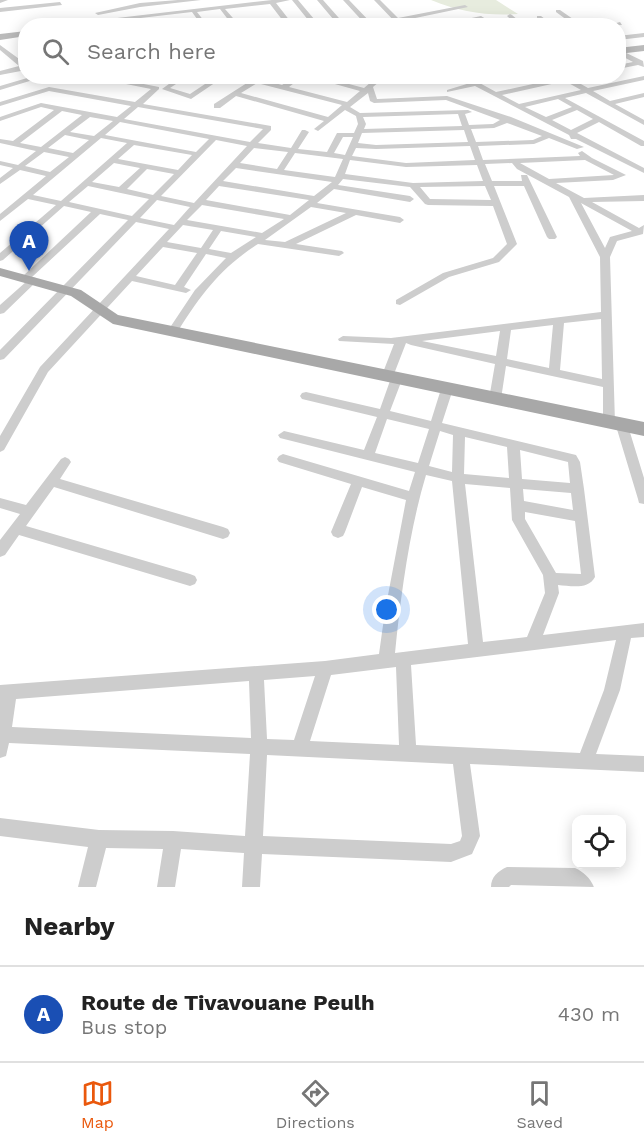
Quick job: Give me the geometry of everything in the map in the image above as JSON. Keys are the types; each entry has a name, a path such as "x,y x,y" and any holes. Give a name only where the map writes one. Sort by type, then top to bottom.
{"main road":[{"path":"0,272 66,289 90,301 113,319 644,429"}],"street":[{"path":"0,1 5,0"},
{"path":"74,18 140,6 198,0"},
{"path":"238,0 248,4"},
{"path":"130,18 287,0"},
{"path":"296,1 321,0 336,18"},
{"path":"346,0 363,18"},
{"path":"376,0 395,18"},
{"path":"296,1 310,18"},
{"path":"0,10 59,2 64,12"},
{"path":"272,2 285,18"},
{"path":"221,7 230,18"},
{"path":"419,18 465,7"},
{"path":"193,10 199,18"},
{"path":"450,10 459,18"},
{"path":"558,11 568,18"},
{"path":"165,14 168,18"},
{"path":"626,37 644,35"},
{"path":"0,37 18,36"},
{"path":"0,47 18,62"},
{"path":"626,50 644,48"},
{"path":"626,55 642,63"},
{"path":"0,58 10,56"},
{"path":"626,66 642,63"},
{"path":"0,73 18,69"},
{"path":"626,82 644,78"},
{"path":"0,88 18,83"},
{"path":"119,84 132,93 138,104"},
{"path":"173,84 165,89 191,96 210,84"},
{"path":"217,106 250,84"},
{"path":"172,332 198,292 233,256 314,201 337,181 348,158 362,124 359,115 347,106 275,84"},
{"path":"284,88 289,84"},
{"path":"343,84 369,90 413,92"},
{"path":"318,129 376,84"},
{"path":"449,91 474,84 572,134 629,147"},
{"path":"495,94 538,84"},
{"path":"547,181 604,179 640,169 629,147 599,119 586,90 574,84"},
{"path":"518,106 615,84"},
{"path":"0,104 50,89 132,93 157,88 0,218"},
{"path":"369,90 374,100 447,98 580,147"},
{"path":"235,94 330,120"},
{"path":"537,131 550,122 594,106 644,94"},
{"path":"559,96 633,117 644,123"},
{"path":"0,447 44,370 268,128 138,104"},
{"path":"0,119 41,105 252,145 348,158 406,165 481,162 518,165 586,158 621,175"},
{"path":"14,144 60,109"},
{"path":"359,115 461,113 479,109"},
{"path":"400,302 446,275 496,261 512,244 461,113"},
{"path":"633,117 644,114"},
{"path":"0,182 87,115"},
{"path":"329,155 340,135 494,126 508,119"},
{"path":"572,134 599,119"},
{"path":"0,140 33,128"},
{"path":"279,172 305,132"},
{"path":"64,133 133,142 197,154"},
{"path":"572,134 586,158"},
{"path":"353,145 376,147 534,142 549,135"},
{"path":"629,147 644,135"},
{"path":"1,354 214,138"},
{"path":"0,140 74,156"},
{"path":"0,258 133,142"},
{"path":"112,160 179,173"},
{"path":"0,164 52,174"},
{"path":"234,165 337,181 410,200"},
{"path":"518,165 642,230"},
{"path":"518,165 552,237"},
{"path":"121,190 145,167"},
{"path":"337,181 413,185 527,183"},
{"path":"86,183 155,198 292,218"},
{"path":"217,183 314,201 353,213 400,220"},
{"path":"413,185 428,202 497,204"},
{"path":"571,194 605,257"},
{"path":"27,196 134,219 218,229 287,245 339,253"},
{"path":"584,200 644,198"},
{"path":"0,310 98,211"},
{"path":"287,245 353,213"},
{"path":"178,288 218,229"},
{"path":"642,230 613,239 605,257 608,384 616,424 644,499"},
{"path":"162,244 233,256"},
{"path":"131,278 198,292"},
{"path":"343,339 377,342 606,315"},
{"path":"554,373 559,321"},
{"path":"495,399 506,327"},
{"path":"402,339 608,384"},
{"path":"368,456 384,414 402,339"},
{"path":"386,661 392,611 413,497 447,388"},
{"path":"306,396 572,458 578,489 588,577 584,580 551,579"},
{"path":"459,432 458,478 476,650"},
{"path":"284,435 458,478 578,489"},
{"path":"513,444 517,507 522,526 551,579 552,593 532,644"},
{"path":"283,459 413,497"},
{"path":"0,551 65,462"},
{"path":"51,481 223,532"},
{"path":"338,532 358,481"},
{"path":"0,503 30,511"},
{"path":"517,507 539,508 581,517"},
{"path":"16,529 190,580"},
{"path":"644,630 325,668 5,693 1,742 300,748 644,764"},
{"path":"585,761 612,690 625,632"},
{"path":"403,659 408,752"},
{"path":"300,748 325,668"},
{"path":"251,887 259,747 256,673"},
{"path":"0,827 99,839 173,840 451,853 466,848 471,836 460,755"},
{"path":"87,887 99,839"},
{"path":"166,887 173,840"},
{"path":"500,887 500,883 507,876 575,877 585,887"}],"shaded area":[{"path":"431,0 496,0 518,14 474,12 452,8"}],"place":[{"name":"Route de Tivavouane Peulh","path":"29,271"}]}
